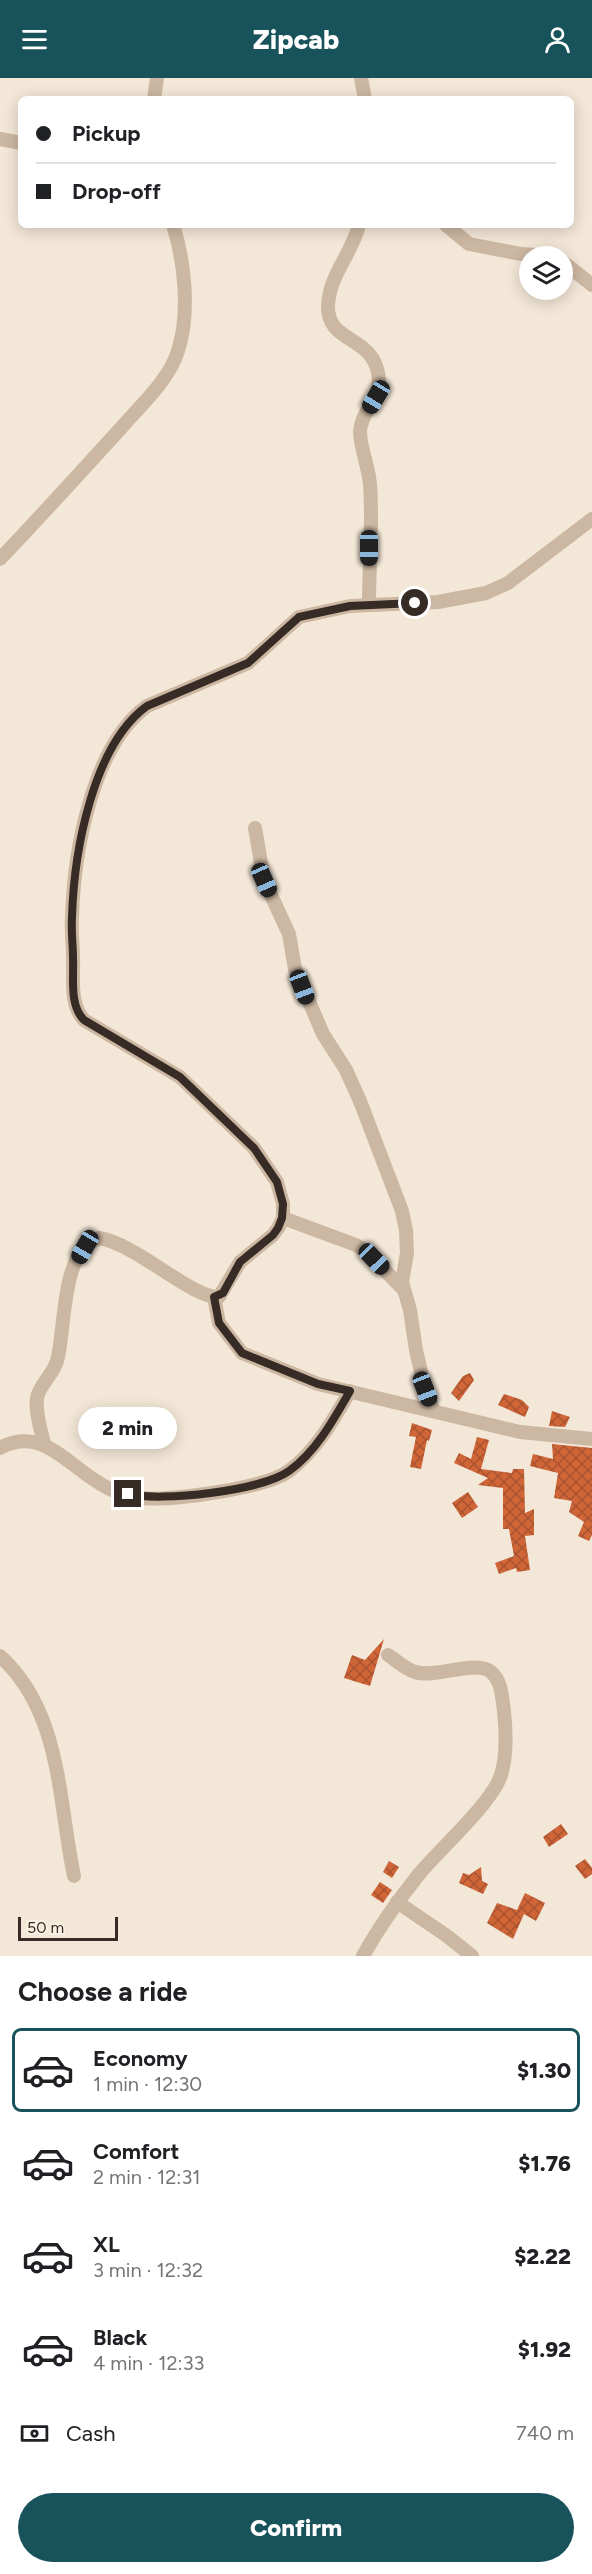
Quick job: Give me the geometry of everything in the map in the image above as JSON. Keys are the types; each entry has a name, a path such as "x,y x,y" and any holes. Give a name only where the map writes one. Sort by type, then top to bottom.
{"street":[{"path":"154,96 157,78"},
{"path":"361,78 364,96"},
{"path":"0,139 18,142"},
{"path":"0,559 52,505 158,385 178,353 183,329 184,277 180,247 174,228"},
{"path":"358,228 351,246 338,268 328,305 329,317 334,328 370,353 378,372 379,384 376,397 364,417 360,430 370,485 369,604"},
{"path":"450,228 469,244 519,254"},
{"path":"573,270 592,285"},
{"path":"44,1444 37,1399 58,1359 70,1278 85,1247 99,1238 115,1242 200,1292 214,1297 223,1293 240,1262 273,1235 282,1218 283,1204 277,1182 254,1148 180,1077 84,1020 75,1007 71,919 74,885 90,803 101,768 121,732 136,714 147,706 248,663 299,617 369,604 438,602 486,593 508,583 592,519"},
{"path":"255,828 264,880 289,934 295,969 319,1025 346,1070 360,1101 402,1211 407,1253 403,1272 404,1290 425,1389 434,1411"},
{"path":"282,1218 356,1245 367,1252 404,1290"},
{"path":"214,1297 219,1323 242,1353 318,1384 520,1432 592,1439"},
{"path":"0,1448 8,1443 25,1441 44,1444 85,1476 113,1490 143,1498 208,1493 245,1486 280,1476 288,1471 303,1459 332,1423 350,1391"},
{"path":"363,1956 397,1902 484,1804 502,1774 503,1762 505,1723 499,1682 491,1672 484,1668 470,1668 435,1674 416,1672 388,1655"},
{"path":"0,1656 13,1668 37,1706 49,1732 74,1876"},
{"path":"397,1902 472,1956"}],"building":[{"path":"470,1373 474,1380 459,1401 451,1393 463,1376"},
{"path":"504,1394 522,1400 529,1407 525,1417 498,1405"},
{"path":"552,1411 570,1417 565,1427 549,1426"},
{"path":"412,1423 432,1430 429,1441 427,1440 421,1469 410,1467 416,1437 409,1436"},
{"path":"477,1437 489,1440 481,1469 512,1473 513,1469 524,1469 525,1513 534,1509 534,1535 525,1536 530,1570 517,1572 516,1568 499,1574 495,1563 514,1556 509,1529 503,1529 503,1488 478,1485 488,1478 454,1463 459,1453 471,1459"},
{"path":"552,1444 592,1448 592,1535 589,1541 578,1536 584,1522 569,1512 572,1501 554,1498 558,1473 530,1466 533,1454 553,1459"},
{"path":"468,1492 478,1507 462,1518 452,1503"},
{"path":"384,1639 370,1686 344,1678 352,1655 365,1660"},
{"path":"561,1824 568,1834 549,1847 543,1837"},
{"path":"585,1859 592,1868 592,1874 585,1879 575,1866"},
{"path":"389,1861 399,1867 392,1878 383,1872"},
{"path":"481,1867 482,1881 488,1884 483,1894 459,1883 463,1873 469,1875"},
{"path":"380,1882 392,1890 383,1903 371,1895"},
{"path":"525,1893 545,1903 536,1921 524,1914 513,1939 487,1923 497,1903 517,1910"}],"route":[{"path":"128,1494 143,1498 176,1497 245,1486 280,1476 303,1459 332,1423 350,1391 318,1384 242,1353 219,1323 214,1297 223,1293 240,1262 273,1235 278,1228 282,1218 283,1204 277,1182 254,1148 180,1077 84,1020 75,1007 71,919 74,885 95,785 101,768 121,732 136,714 147,706 248,663 259,656 274,638 299,617 350,606 415,603"}]}
